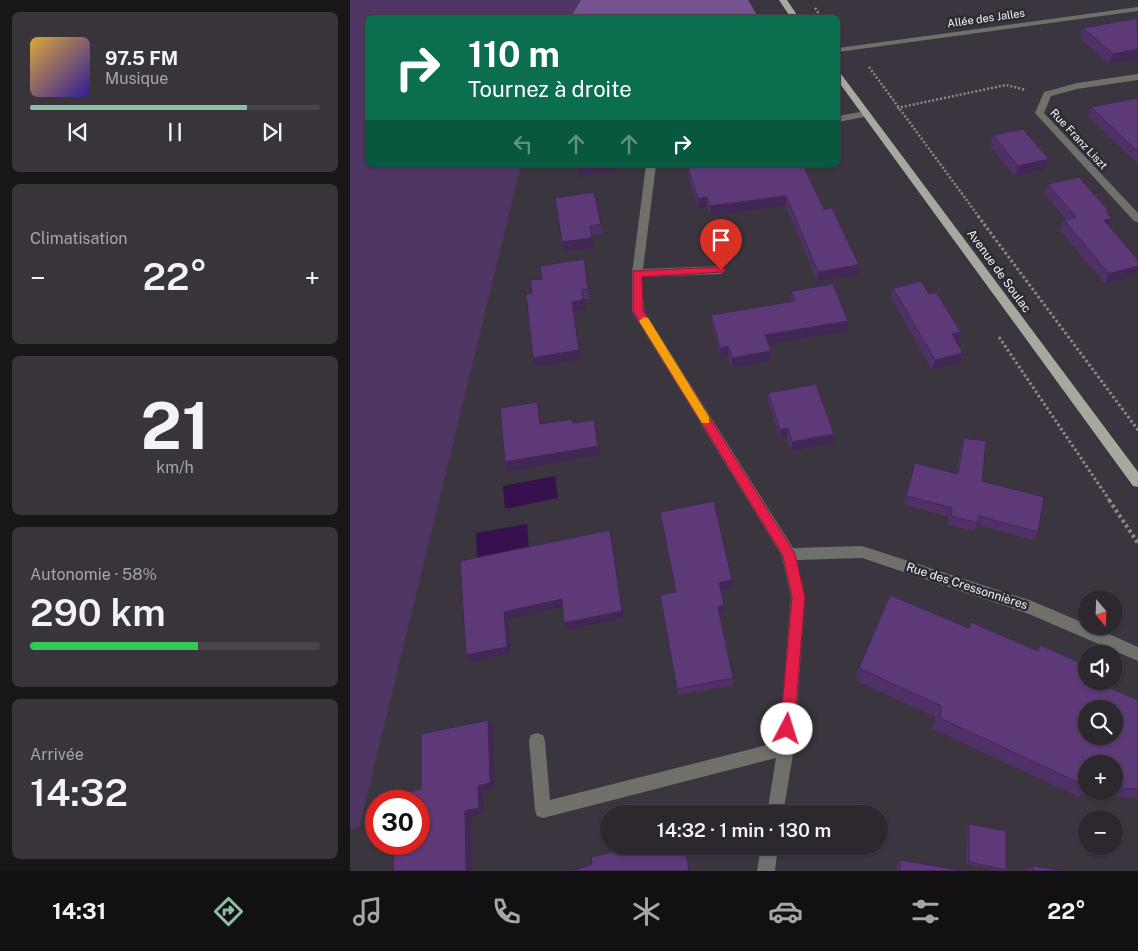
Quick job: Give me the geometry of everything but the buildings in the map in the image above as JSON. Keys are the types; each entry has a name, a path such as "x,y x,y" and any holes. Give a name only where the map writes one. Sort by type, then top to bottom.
{"main road":[{"path":"783,0 793,15"},
{"name":"Avenue de Soulac","path":"840,79 1138,482"}],"street":[{"name":"Allée des Jalles","path":"840,50 1138,9"},
{"name":"Rue Franz Liszt","path":"1138,77 1076,86 1047,94 1039,113 1138,220"},
{"path":"840,119 866,114"},
{"path":"651,167 637,273 638,311 788,554 798,597 786,748 776,805"},
{"path":"637,273 721,270"},
{"name":"Rue des Cressonnières","path":"788,554 862,552 1032,608 1138,654"},
{"path":"537,740 543,810 786,748"},
{"path":"766,871 769,855"}],"path":[{"path":"847,48 865,59 897,108 1138,430"},
{"path":"897,108 1006,85 1047,94"}],"shaded area":[{"path":"350,0 581,0 572,15 365,15 365,167 521,167 368,790 365,790 365,803 359,828 350,829"},
{"path":"581,0 748,0 757,15 572,15"},
{"path":"555,476 558,498 505,509 503,486"},
{"path":"527,524 529,549 477,558 476,533"}],"slow traffic":[{"path":"644,321 705,420"}],"route":[{"path":"721,270 637,273 638,311 788,554 798,597 787,729"}]}
